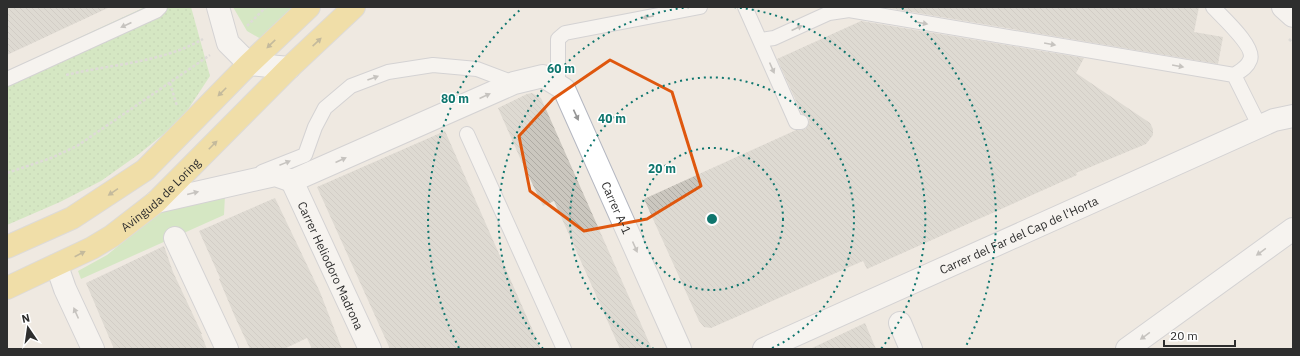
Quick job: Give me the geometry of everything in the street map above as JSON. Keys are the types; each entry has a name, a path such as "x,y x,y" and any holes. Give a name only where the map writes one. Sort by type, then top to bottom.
{"main road":[{"path":"7,247 72,218 145,170 249,64 309,7"},
{"name":"Avinguda de Loring","path":"7,288 57,266 112,236 156,202 289,68 354,7"}],"street":[{"path":"218,7 226,35 249,64 289,68"},
{"path":"1284,7 1293,16"},
{"path":"156,202 275,175 292,181 514,83 551,81"},
{"name":"Carrer A-1","path":"551,81 564,89 680,349"},
{"name":"Carrer del Far del Cap de l'Horta","path":"764,349 1276,121 1293,99"},
{"name":"Carrer Heliodoro Madrona","path":"292,181 370,349"},
{"path":"1127,349 1293,229"},
{"path":"175,238 227,349"},
{"path":"57,266 65,289 93,349"},
{"path":"900,323 911,349"}],"lane":[{"path":"7,79 156,11 160,7"},
{"path":"551,81 558,39 565,33 700,7"},
{"path":"745,7 796,122 801,122"},
{"path":"1213,7 1247,45 1251,52 1251,60 1244,69 1234,75"},
{"path":"760,40 774,38 829,13 849,10 1234,75 1276,121"},
{"path":"236,183 305,155 315,127 325,108 351,86 388,72 433,65 477,69 514,83"},
{"path":"467,134 564,349"}],"path":[{"path":"7,173 51,158 77,146 170,83 226,35 266,7"},
{"path":"65,75 162,56 226,35"},
{"path":"170,83 179,113"}],"highlighted area":[{"path":"610,60 672,92 701,186 647,219 584,231 530,191 519,136 553,99"}],"green space":[{"path":"145,7 191,7 210,76 181,120 139,154 101,181 60,202 7,225 7,71"},
{"path":"233,7 294,7 261,39 247,31"},
{"path":"225,195 224,215 81,279 78,271 107,255 164,209"}],"building":[{"path":"7,7 110,7 7,55"},
{"path":"1199,7 1194,32 1223,37 1218,64 888,8"},
{"path":"861,21 1084,58 1076,73 1150,123 1153,129 1153,135 1146,144 1076,173 1077,175 867,269 863,261 711,328 704,327 699,321 644,199 796,130 806,129 809,118 802,114 777,59"},
{"path":"532,93 541,98 652,349 620,349 554,201 543,206 520,158 498,108"},
{"path":"445,131 541,349 390,349 317,187"},
{"path":"275,198 320,292 342,349 312,349 307,338 284,349 250,349 235,317 219,279 220,278 199,231"},
{"path":"164,246 173,272 202,334 207,349 114,349 86,283"},
{"path":"865,323 876,349 810,349"}]}
